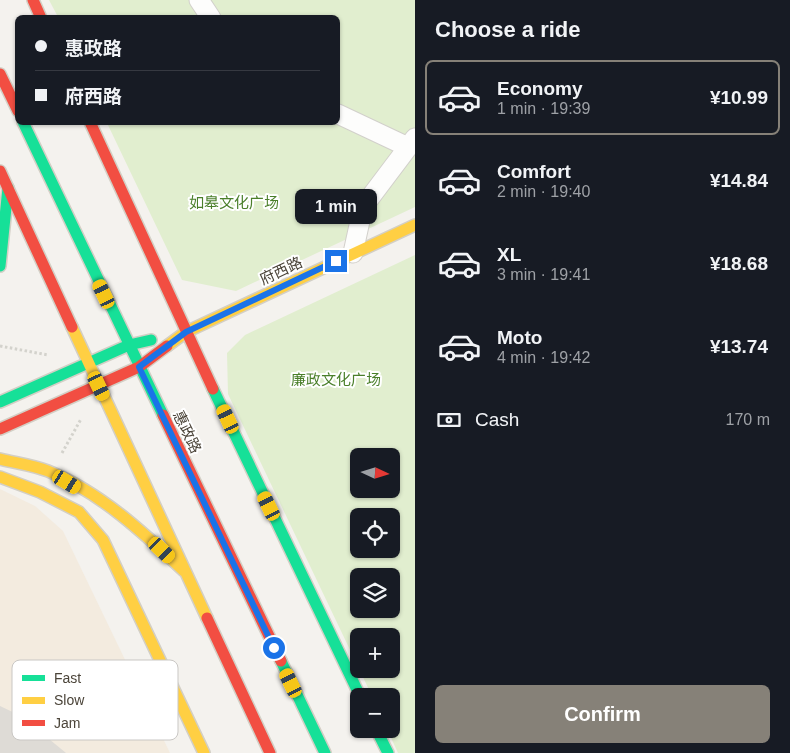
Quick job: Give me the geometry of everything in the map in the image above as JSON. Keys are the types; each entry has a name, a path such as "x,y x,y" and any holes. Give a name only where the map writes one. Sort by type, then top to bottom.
{"main road":[{"path":"33,0 40,15"},
{"path":"0,74 15,105"},
{"name":"惠政路","path":"24,125 325,753"},
{"path":"96,125 186,332 356,688"},
{"path":"0,171 270,753"},
{"path":"0,266 8,188"},
{"name":"府西路","path":"0,429 139,367 186,332 415,225"},
{"name":"府西路","path":"0,402 129,345 186,332"},
{"path":"0,459 51,472 99,501 150,538 186,573"},
{"path":"0,477 40,492 79,512 103,540 160,660"},
{"path":"178,698 204,753"},
{"path":"380,738 388,753"}],"street":[{"path":"199,0 210,15"},
{"path":"340,115 412,143 363,207 353,253"}],"path":[{"path":"0,346 49,355"},
{"path":"51,472 99,386"}],"shaded area":[{"path":"0,489 35,506 63,531 125,660 12,660 12,740 164,740 170,753 0,753"}],"green space":[{"name":"如皋文化广场","path":"49,0 415,0 415,207 236,291 182,280 108,125 340,125 340,15 57,15"},
{"name":"廉政文化广场","path":"415,255 415,753 398,753 391,738 400,738 400,688 368,688 363,678 400,678 400,628 350,628 350,650 228,394 227,353 245,335"}],"building":[{"path":"0,706 12,712 12,740 50,740 66,753 0,753"}],"traffic: fast":[{"path":"24,125 163,415"},
{"path":"0,266 8,188"},
{"path":"0,402 129,345 151,340"},
{"path":"213,389 356,688"},
{"path":"281,661 325,753"},
{"path":"380,738 388,753"}],"traffic: slow":[{"path":"167,346 186,332 415,225"},
{"path":"72,327 207,618"},
{"path":"0,459 48,471 86,490 137,528 184,571"},
{"path":"0,477 40,492 79,512 103,540 160,660"},
{"path":"178,698 204,753"}],"traffic: jam":[{"path":"33,0 40,15"},
{"path":"0,74 15,105"},
{"path":"91,125 213,389"},
{"path":"0,171 72,327"},
{"path":"0,429 139,367 167,346"},
{"path":"163,415 281,661"},
{"path":"207,618 270,753"}],"route":[{"path":"274,648 139,367 186,332 336,261"}]}
